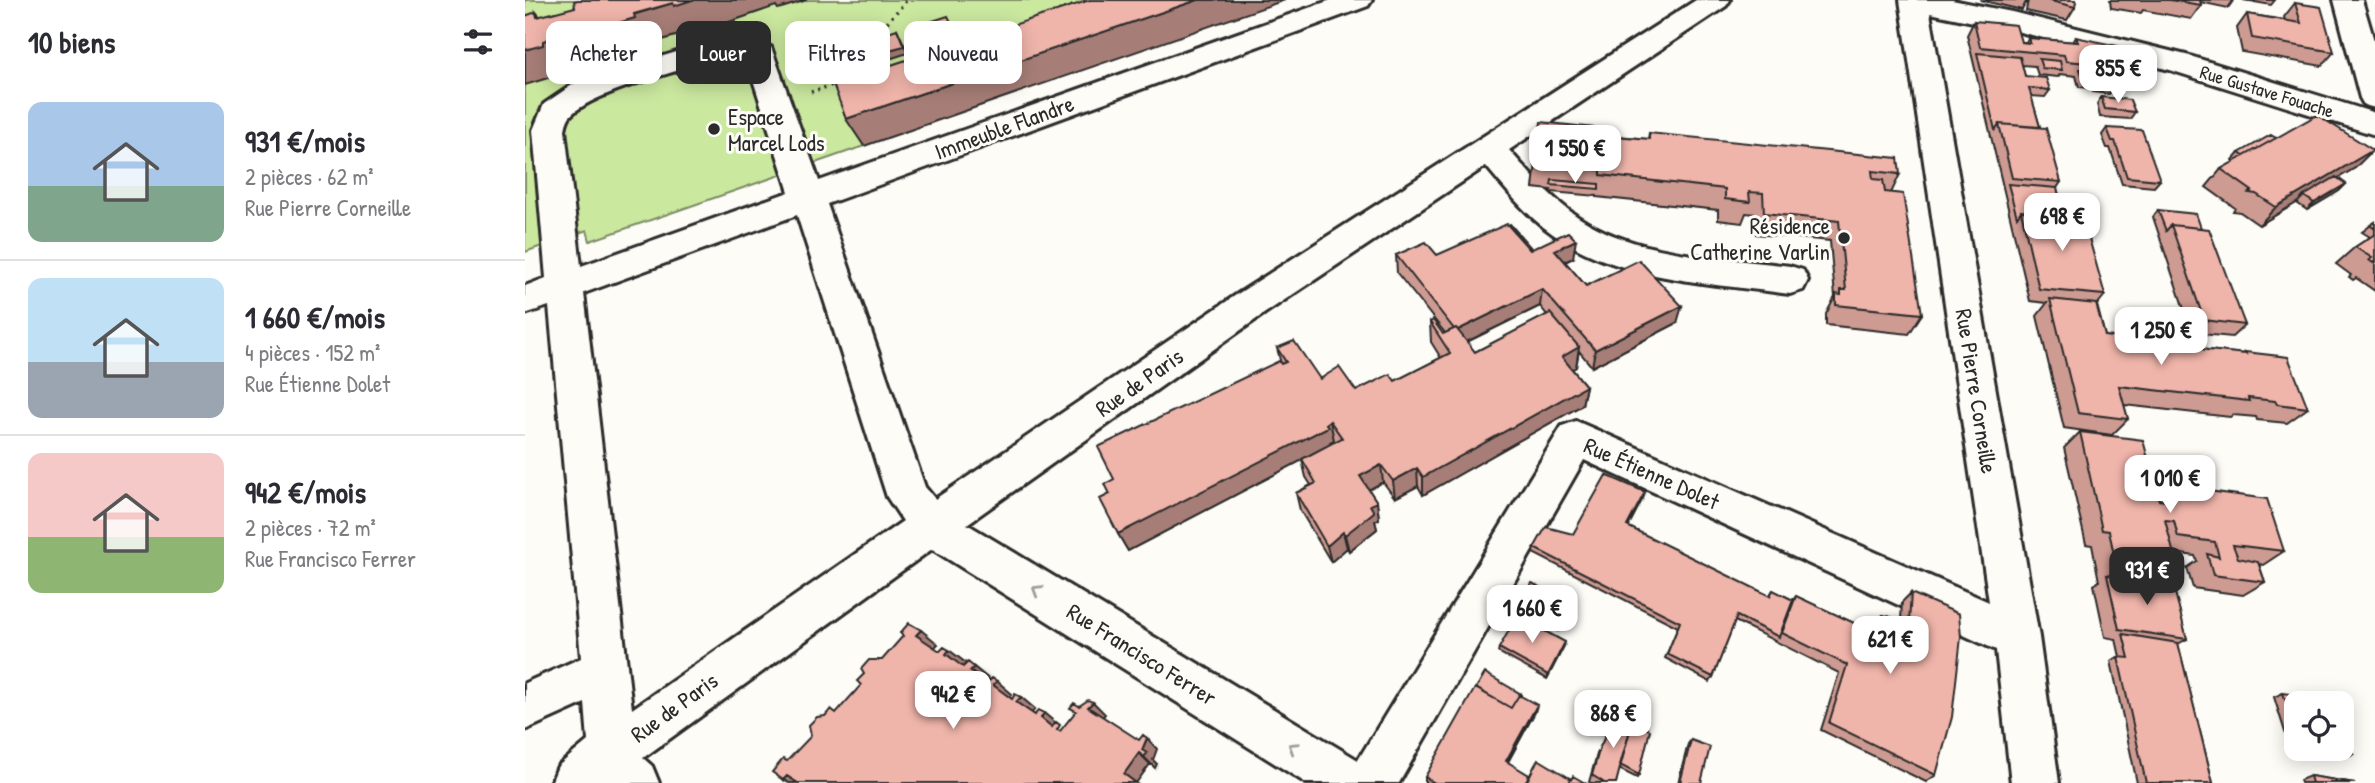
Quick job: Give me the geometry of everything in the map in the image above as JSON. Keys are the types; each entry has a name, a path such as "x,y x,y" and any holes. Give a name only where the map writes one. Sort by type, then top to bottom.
{"street":[{"name":"Immeuble Flandre","path":"525,300 1358,0"},
{"name":"Rue de Paris","path":"575,783 624,767 932,526 1252,303 1716,0"},
{"name":"Rue Gustave Fouache","path":"1914,0 2012,21 2179,63 2375,124"},
{"name":"Rue Pierre Corneille","path":"1914,0 2017,637 2035,783"},
{"path":"2348,0 2375,98"},
{"name":"Rue Francisco Ferrer","path":"565,285 549,130 555,111 586,90 706,53 734,48 760,54 908,497 932,526 1351,783"},
{"path":"1489,148 1524,190 1569,228 1608,247 1659,260 1790,280"},
{"path":"565,285 604,671 624,767"},
{"name":"Rue Étienne Dolet","path":"1372,783 1576,438 2017,637"},
{"path":"525,707 604,671"}],"path":[{"path":"831,86 907,0"},
{"path":"1025,21 1090,0"},
{"path":"776,103 836,84"}],"green space":[{"name":"Espace Marcel Lods","path":"525,0 1182,0 1022,73 1022,21 904,21 904,84 999,84 864,146 590,241 587,230 525,252"}],"building":[{"path":"692,0 634,14 635,18 625,21 546,21 546,40 543,45 525,50 525,16 536,12 537,17 575,7 574,1"},
{"path":"1090,0 1198,0 1022,60 1022,22"},
{"path":"2047,0 2076,0 2075,7"},
{"path":"2170,0 2200,0 2201,5"},
{"path":"2295,3 2321,7 2334,52 2252,38 2247,14 2301,23"},
{"path":"948,16 950,21 932,21"},
{"path":"1974,21 2016,25 2021,42 2030,43 2028,38 2078,42 2076,37 2118,46 2125,66 2066,61 2064,55 1980,47"},
{"path":"897,29 904,46 890,50 890,31"},
{"path":"1977,53 2020,57 2025,76 2046,78 2050,90 2029,88 2040,127 1999,124 1995,130"},
{"path":"2039,59 2060,61 2062,70 2042,68"},
{"path":"904,61 904,84 950,84 846,119 833,84 890,84 890,65"},
{"path":"2080,69 2121,72 2124,83 2112,82 2114,87 2098,85 2096,81 2084,80"},
{"path":"2101,97 2130,100 2135,112 2105,109"},
{"path":"2317,115 2373,150 2276,207 2256,194 2249,193 2252,191 2221,169"},
{"name":"Résidence Catherine Varlin","path":"1541,122 1603,129 1602,135 1649,139 1649,133 1898,158 1900,174 1872,171 1873,179 1883,180 1885,192 1903,194 1922,314 1836,305 1836,294 1841,295 1841,290 1846,290 1839,221 1764,213 1763,193 1749,192 1750,202 1725,199 1725,189 1601,175 1601,170 1535,166 1537,146 1541,146 1544,128 1540,128"},
{"path":"1999,124 2046,128 2061,182 2012,178"},
{"path":"2107,128 2142,130 2160,180 2127,177 2115,141 2112,141"},
{"path":"2271,135 2276,138 2244,156 2239,153"},
{"path":"2336,177 2346,184 2314,203 2304,196"},
{"path":"1552,180 1599,184 1599,189 1551,185"},
{"path":"2008,184 2057,188 2064,215 2021,211 2017,217"},
{"path":"2158,210 2196,214 2201,228 2171,225 2166,231"},
{"path":"2021,211 2083,217 2105,295 2039,289"},
{"path":"1507,224 1530,250 1568,232 1576,240 1555,250 1586,286 1639,260 1682,306 1595,350 1542,289 1458,330 1454,329 1396,255 1426,242 1437,255"},
{"path":"1510,224 1532,249 1530,250 1508,225"},
{"path":"2171,225 2209,229 2245,325 2204,320"},
{"path":"2375,234 2373,263 2369,260 2372,258 2355,247"},
{"path":"2050,299 2096,304 2105,336 2208,350 2288,357 2308,408 2277,404 2275,401 2248,398 2249,401 2119,386 2128,419 2078,413"},
{"path":"1550,313 1579,347 1562,357 1586,386 1423,477 1417,468 1393,481 1381,465 1360,476 1377,502 1370,505 1374,512 1327,546 1296,493 1316,483 1302,459 1342,438 1330,421 1326,424 1328,427 1118,534 1100,499 1110,494 1105,484 1114,479 1098,447 1279,361 1281,364 1286,362 1277,348 1294,341 1320,379 1339,367 1356,391 1390,374 1395,381 1450,353 1430,322 1433,320 1443,334 1456,328 1475,352"},
{"path":"2080,432 2143,440 2159,500 2168,501 2164,485 2267,499 2284,551 2233,545 2238,558 2258,562 2265,582 2213,575 2207,554 2219,557 2215,542 2178,537 2174,521 2165,520 2181,582 2118,573 2109,531 2102,530"},
{"path":"1606,475 1645,492 1627,526 1770,596 1773,590 1793,600 1779,637 1737,616 1713,677 1667,654 1680,622 1534,548 1546,527 1573,534"},
{"path":"2107,575 2173,585 2187,639 2119,629"},
{"path":"1532,583 1572,604 1559,626 1519,605"},
{"path":"1911,593 1959,614 1961,637 1952,717 1936,775 1829,723 1847,665 1782,633 1796,596 1878,634 1883,615 1909,623"},
{"path":"1517,616 1565,642 1548,675 1499,648"},
{"path":"909,623 921,630 916,635 940,651 944,647 949,650 946,654 963,667 968,662 974,667 970,671 987,683 992,678 997,681 993,685 1012,699 1015,694 1021,697 1016,702 1035,715 1038,710 1044,713 1041,718 1052,727 1056,722 1060,725 1057,730 1060,731 1076,711 1070,708 1074,703 1079,706 1088,700 1093,702 1088,707 1139,740 1143,735 1147,738 1142,750 1147,753 1144,757 1139,753 1124,774 1136,783 798,783 787,776 783,780 772,772 811,736 809,725 817,717 825,716 831,709 836,713 861,685 857,681 864,674 861,669 869,660 882,660 903,636 900,633"},
{"path":"2123,634 2178,643 2213,783 2146,783 2118,657 2129,658"},
{"path":"1485,673 1521,694 1511,708 1476,688"},
{"path":"1475,688 1511,708 1519,695 1537,705 1506,761 1529,775 1525,783 1435,783 1425,777"},
{"path":"1616,713 1633,719 1616,783 1603,783 1592,775 1600,747"},
{"path":"1632,723 1650,730 1639,775 1620,765"},
{"path":"1691,740 1710,747 1701,783 1680,783"},
{"path":"1538,759 1571,779 1569,783 1526,783"},
{"path":"1573,776 1585,783 1569,783"},
{"path":"2310,776 2355,783 2312,783"}],"place":[{"name":"Espace Marcel Lods","path":"714,129"},
{"name":"Résidence Catherine Varlin","path":"1844,238"}]}
